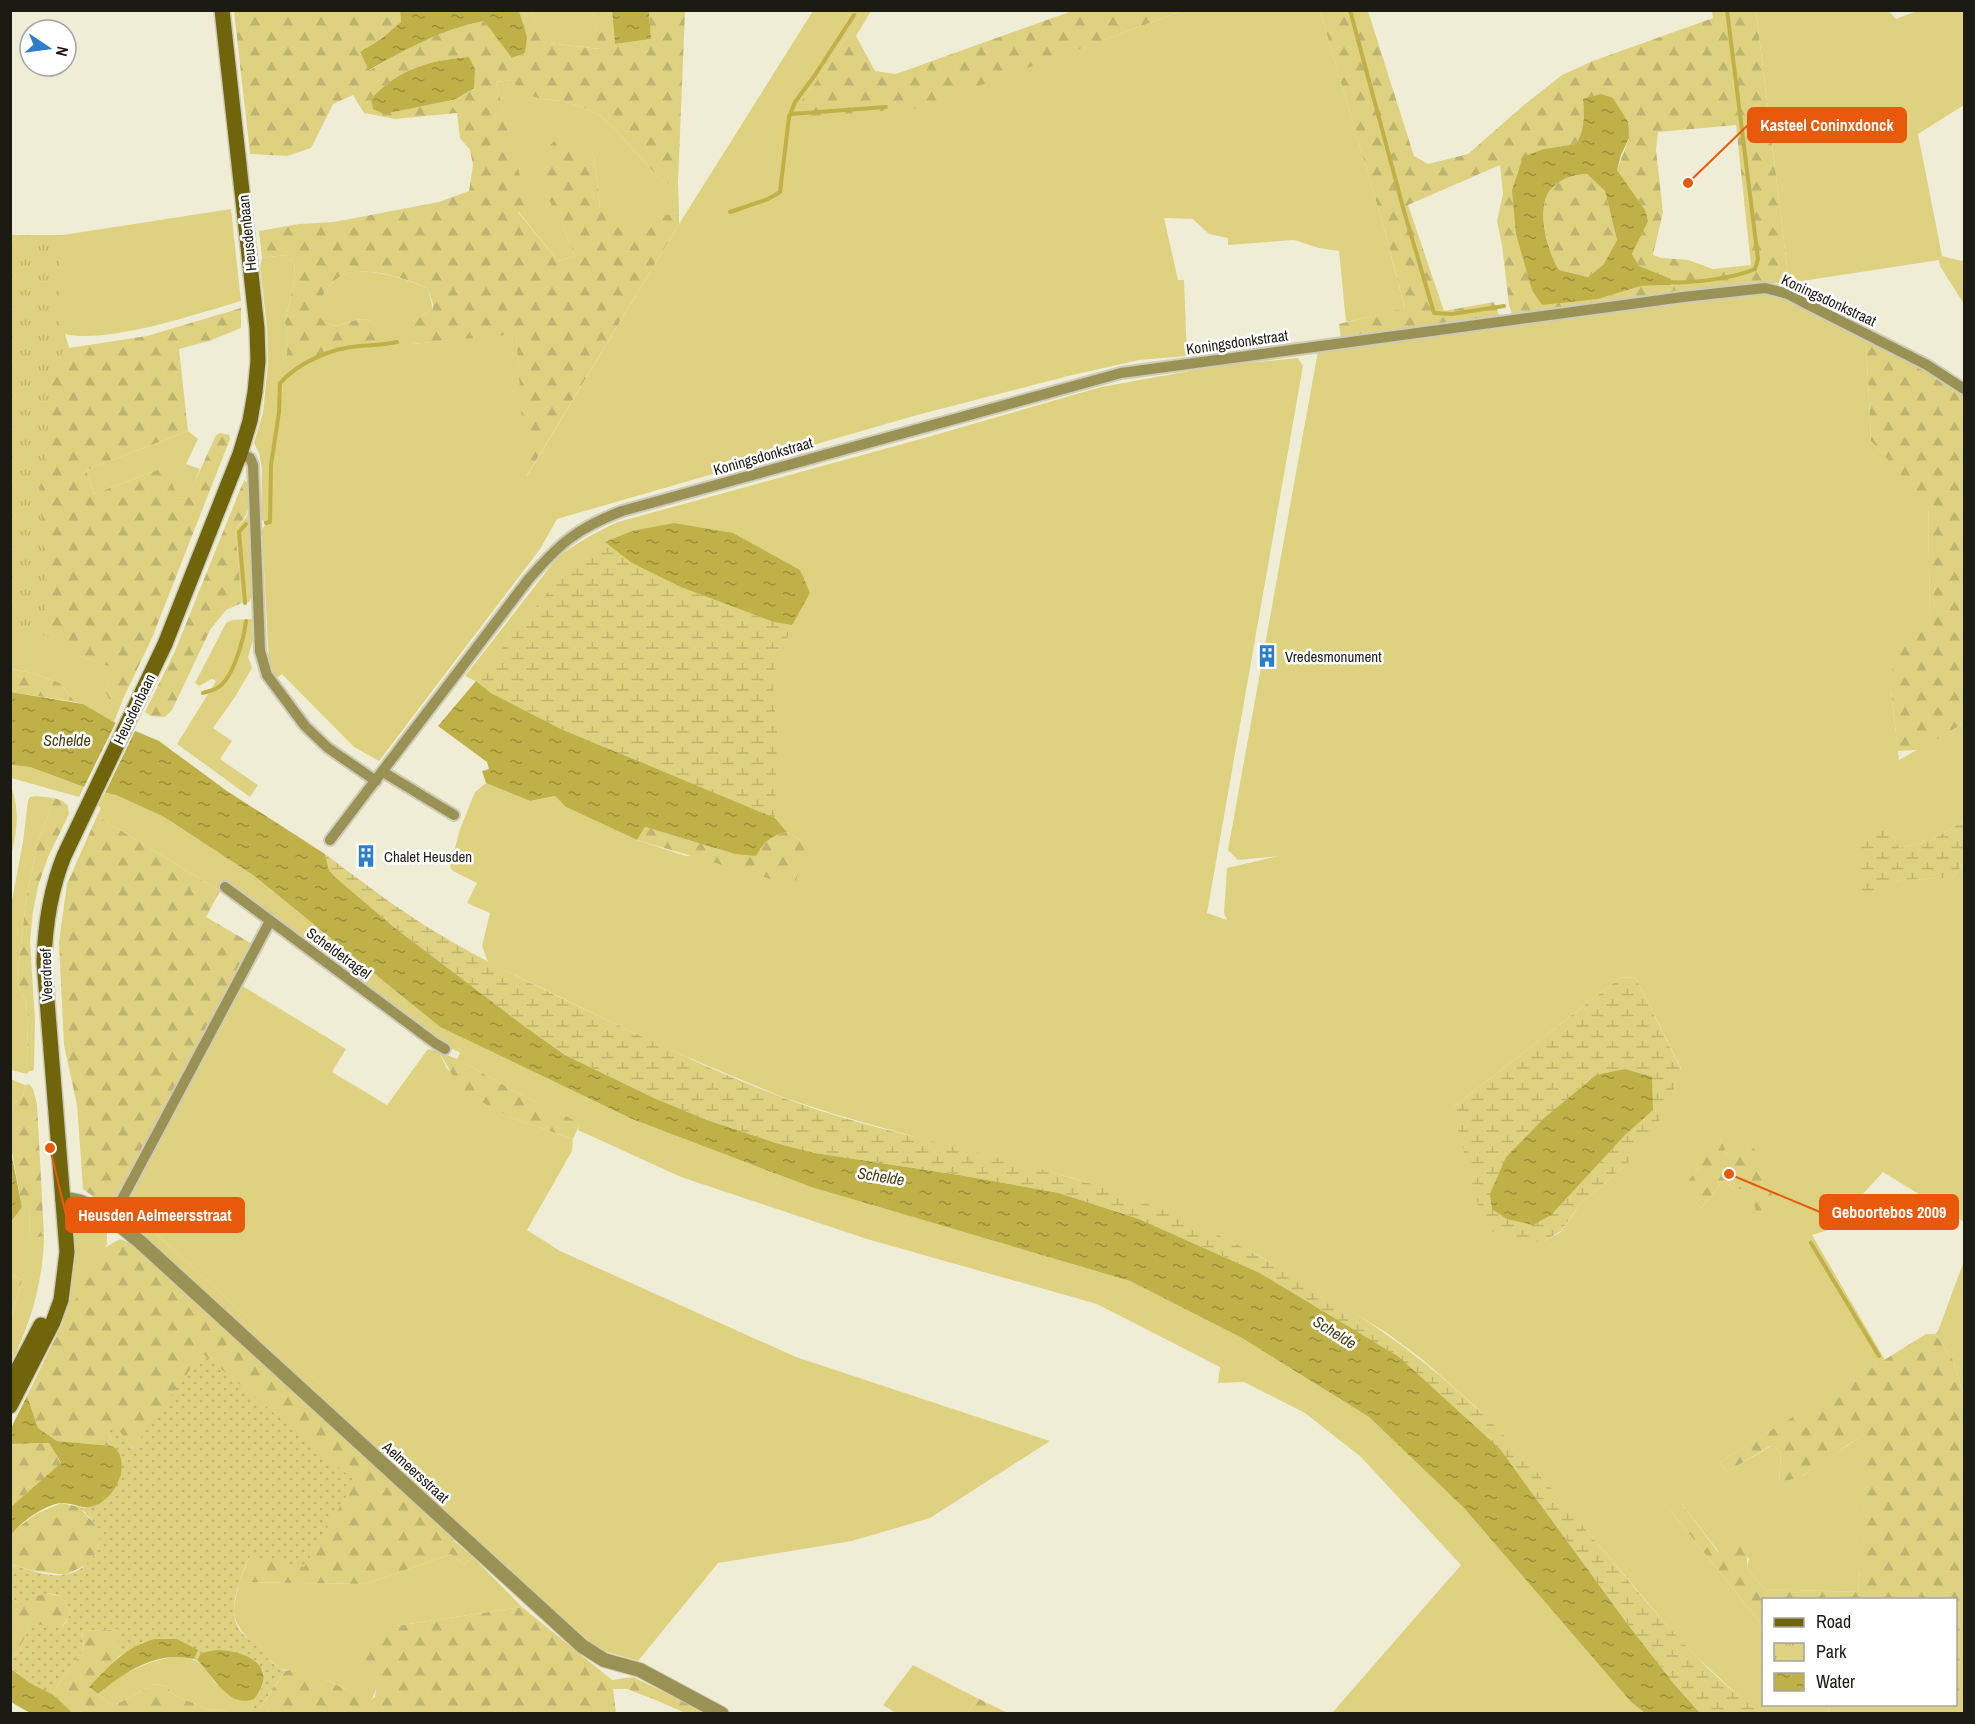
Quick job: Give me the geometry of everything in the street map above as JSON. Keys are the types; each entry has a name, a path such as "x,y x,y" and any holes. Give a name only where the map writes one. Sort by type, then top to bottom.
{"main road":[{"name":"Heusdenbaan","path":"108,763 165,644 240,454 250,421 255,392 258,361 257,328 222,10"},
{"name":"Veerdreef","path":"10,1406 41,1348 61,1300 67,1252 44,962 45,928 55,879 79,822 108,763"},
{"name":"Veerdreef","path":"10,1384 47,1309 64,1223"}],"street":[{"name":"Koningsdonkstraat","path":"383,772 528,580 558,546 599,519 1039,394 1121,373 1683,297 1765,288 1780,291 1927,365 1965,389"},
{"path":"240,454 250,458 254,477 260,651 267,675 305,726 317,738 376,781"},
{"path":"330,840 383,772 454,815"},
{"name":"Scheldetragel","path":"225,887 445,1049"},
{"path":"62,1199 81,1201 111,1220 270,921"},
{"name":"Aelmeersstraat","path":"111,1220 139,1241 582,1646 604,1660 640,1670 722,1713"}],"green space":[{"path":"234,11 400,11 401,22 381,39 360,52 370,70 439,34 484,21 513,58 525,53 519,11 532,11 541,42 599,49 593,11 612,11 615,44 651,39 649,11 685,11 678,183 667,183 661,180 601,116 563,101 541,99 521,92 512,80 496,82 528,208 518,212 558,261 575,256 545,192 544,168 550,145 561,135 594,156 600,208 610,227 679,212 679,224 526,477 516,334 412,344 413,321 433,309 428,289 387,274 354,272 345,274 331,285 323,294 316,310 328,324 340,325 361,319 372,322 383,333 377,346 329,353 307,362 286,375 288,336 285,322 295,278 294,262 285,255 262,258 259,231 299,224 334,222 439,202 469,191 473,165 470,150 460,138 457,113 395,119 364,113 353,95 333,104 311,148 287,156 250,154","holes":["469,57 474,69 474,88 456,99 371,99 392,80 428,64"]},
{"path":"532,11 593,11 600,49 540,42"},
{"path":"813,11 863,11 799,104 795,118 1106,39 1182,11 1320,11 1382,221 1405,309 1346,322 1339,251 1319,248 1294,240 1228,245 1228,238 1209,234 1193,219 1164,218 1178,280 1184,280 1187,356 1139,360 917,415 557,519 540,549 379,761 354,747 282,674 275,679 269,665 262,530 266,523 261,519 262,469 259,453 254,443 263,413 268,364 267,328 260,267 262,258 285,255 294,262 295,278 285,322 288,336 287,375 300,365 327,353 358,346 383,333 368,320 360,319 340,325 327,324 315,310 323,294 335,280 354,272 387,275 428,289 433,309 413,321 413,344 516,333 527,476 679,224"},
{"path":"863,11 871,11 856,36 875,71 896,74 1072,11 1182,11 919,108 794,118 799,104"},
{"path":"1320,11 1368,11 1414,156 1428,164 1468,154 1562,75 1593,61 1713,18 1712,11 1756,11 1789,283 1753,283 1512,314 1497,221 1503,194 1500,165 1408,205 1444,311 1494,302 1500,317 1341,338 1339,324 1405,308 1382,221","holes":["1583,99 1629,138 1617,170 1645,210 1647,221 1632,254 1639,266 1670,279 1670,285 1641,286 1598,299 1532,290 1544,149 1576,144 1584,117","1736,125 1751,265 1713,269 1688,260 1653,255 1663,212 1656,150 1658,132"]},
{"path":"1756,11 1889,11 1896,19 1917,11 1964,11 1964,105 1918,134 1942,256 1961,261 1964,259 1964,304 1940,266 1939,260 1789,283"},
{"path":"512,80 541,99 563,101 601,116 661,180 667,183 678,183 679,212 610,228 600,208 594,156 581,148 564,229 575,256 558,261 518,211 527,208 496,82"},
{"path":"1587,174 1605,191 1617,240 1604,264 1588,277 1559,270 1550,252 1544,217 1547,196 1555,184 1568,178"},
{"path":"231,209 241,301 177,320 128,331 83,336 65,334 69,348 61,354 76,655 115,668 106,692 118,701 123,699 114,722 83,704 75,702 60,683 32,673 11,669 11,497 17,235 63,235"},
{"path":"11,235 63,235 59,244 60,326 69,348 61,354 51,388 45,461 39,491 47,584 44,615 63,641 32,632 11,630"},
{"path":"1765,292 1780,295 1866,340 1871,441 1928,504 1930,618 1891,690 1899,760 1964,723 1964,821 1928,842 1899,848 1886,821 1862,893 1901,880 1952,878 1964,863 1964,1222 1883,1172 1831,1229 1812,1235 1885,1360 1720,1462 1727,1472 1771,1446 1775,1447 1781,1453 1779,1480 1804,1475 1857,1439 1869,1456 1858,1592 1764,1589 1747,1568 1749,1559 1734,1540 1719,1552 1682,1504 1670,1504 1670,1510 1762,1625 1762,1706 1829,1706 1828,1713 1760,1713 1744,1701 1682,1643 1542,1478 1475,1406 1423,1360 1387,1333 1263,1258 1207,1230 1117,1193 1073,1178 943,1145 785,1098 663,1047 488,962 482,946 490,913 467,903 477,883 453,871 450,867 460,829 475,792 486,783 530,801 555,796 566,807 637,840 686,856 808,845 787,832 775,818 643,764 465,676 557,558 586,538 618,522 1101,387 1217,366 1298,358 1303,366 1207,913 1227,920 1224,913 1227,868 1279,856 1238,860 1228,850 1318,351","holes":["1635,977 1681,1068 1630,1161 1580,1204 1561,1232 1544,1241 1452,1108 1620,978","1720,1137 1727,1154 1777,1210 1750,1188 1735,1189 1723,1181 1701,1208 1682,1189"]},
{"path":"241,308 241,328 209,341 179,349 188,431 86,470 94,494 160,469 168,474 178,498 188,497 216,435 220,433 229,435 230,439 152,638 123,699 118,701 109,699 106,692 114,668 76,655 56,633 44,615 47,584 39,491 45,461 51,388 61,354 69,348 147,336"},
{"path":"1866,340 1944,381 1964,396 1964,723 1918,750 1898,751 1891,690 1894,645 1930,618 1928,505 1871,441"},
{"path":"188,431 198,439 186,464 200,469 189,497 178,498 160,469 94,494 86,470"},
{"path":"244,480 248,483 248,509 235,529 242,603 226,610 210,630 172,710 165,717 151,716 145,712 175,651"},
{"path":"249,511 252,596 249,602 242,603 235,529 246,518"},
{"path":"605,542 632,563 681,587 774,622 792,625 772,678 777,732 775,818 561,729 491,693 476,681 557,581"},
{"path":"252,619 253,640 248,657 252,668 213,728 232,741 220,759 258,785 250,797 177,744 216,681 212,679 199,686 195,683 226,623 232,620"},
{"path":"10,669 32,673 60,683 75,702 11,692"},
{"path":"10,765 30,767 84,787 79,797 11,778"},
{"path":"11,787 17,813 11,858"},
{"path":"105,792 164,817 253,875 440,1027 632,1119 811,1187 1130,1281 1242,1338 1369,1417 1464,1508 1631,1702 1645,1713 1332,1713 1461,1565 1361,1457 1305,1413 1244,1382 1218,1383 1220,1367 1097,1304 867,1239 681,1177 578,1130 579,1123 457,1059 460,1053 435,1039 227,883 220,891 97,816 101,808 98,806"},
{"path":"36,796 54,798 37,845 26,899 17,982 25,1000 28,1016 27,1067 29,1071 27,1074 11,1070 10,911 28,800"},
{"path":"54,798 63,801 68,806 69,814 48,857 38,886 33,912 30,942 35,1021 34,1068 33,1071 29,1071 27,1068 28,1016 25,1000 17,982 26,899 37,845"},
{"path":"97,816 220,891 206,917 254,945 113,1211 83,1189 77,1105 64,1045 59,942 67,884"},
{"path":"1886,820 1899,848 1928,842 1964,821 1964,863 1952,878 1901,880 1862,894 1859,844"},
{"path":"645,827 735,854 756,856 768,840 787,832 808,845 794,886 637,840"},
{"path":"325,854 403,911 455,944 539,987 706,1066 834,1115 1045,1170 1124,1195 1219,1235 1329,1297 1392,1338 1478,1409 1537,1473 1678,1637 1725,1684 1760,1713 1700,1713 1674,1684 1626,1622 1500,1449 1341,1322 1260,1273 1139,1219 1059,1193 815,1153 776,1143 707,1120 654,1098 565,1055 524,1026 395,928 335,877 329,870"},
{"path":"1635,977 1681,1069 1665,1113 1630,1161 1580,1204 1561,1231 1544,1241 1524,1243 1493,1232 1482,1219 1452,1108 1620,978","holes":["1596,1075 1652,1110 1624,1136 1506,1157 1544,1118"]},
{"path":"239,984 346,1049 332,1072 387,1105 428,1049 439,1052 447,1069 509,1117 573,1139 572,1151 527,1230 560,1251 796,1357 1050,1441 930,1518 852,1541 718,1563 638,1661 604,1651 563,1620 463,1529 469,1520 143,1222 137,1232 126,1225 122,1219"},
{"path":"439,1052 457,1059 518,1093 580,1123 573,1139 509,1117 462,1091"},
{"path":"11,1079 25,1085 23,1096 11,1107"},
{"path":"29,1084 33,1089 37,1104 44,1236 30,1239 29,1209 22,1207 11,1147 11,1107 23,1096 25,1085"},
{"path":"1720,1137 1727,1154 1732,1158 1754,1148 1778,1210 1757,1214 1750,1189 1735,1189 1723,1181 1701,1208 1681,1189 1699,1168 1695,1153"},
{"path":"22,1207 29,1208 30,1239 44,1236 43,1253 35,1302 11,1363 11,1318 22,1280 11,1274 11,1222"},
{"path":"86,1210 107,1223 107,1244 62,1324 72,1270 73,1215"},
{"path":"143,1222 470,1520 454,1541 472,1556 464,1565 451,1554 366,1584 239,1582 250,1556 106,1423 113,1446 57,1441 38,1428 27,1396 62,1324 104,1248 120,1239 130,1243"},
{"path":"1964,1261 1964,1396 1953,1360 1935,1334"},
{"path":"11,1274 22,1280 11,1318"},
{"path":"1926,1334 1935,1334 1953,1360 1964,1396 1964,1713 1828,1713 1829,1706 1957,1706 1957,1598 1762,1598 1762,1625 1670,1510 1669,1504 1682,1504 1718,1552 1733,1539 1744,1552 1747,1568 1764,1589 1858,1592 1860,1468 1868,1456 1857,1439 1820,1465 1790,1480 1779,1481 1781,1453 1775,1447 1770,1446 1727,1472 1720,1462"},
{"path":"202,1353 355,1481 304,1567 250,1556 243,1571 235,1599 237,1625 244,1635 277,1667 285,1671 257,1712 250,1700 262,1688 263,1670 240,1656 228,1652 201,1653 197,1660 194,1659 197,1650 143,1642 118,1657 118,1629 82,1631 84,1648 52,1694 30,1683 11,1668 11,1656 16,1654 31,1629 40,1625 61,1626 65,1624 70,1609 62,1596 51,1594 42,1594 26,1606 18,1603 11,1597 11,1568 14,1565 45,1574 64,1575 78,1570 90,1560 98,1547 99,1533 94,1522 79,1507 85,1508 117,1450 113,1446 106,1423 112,1421 133,1449"},
{"path":"49,1443 61,1464 11,1507 10,1444"},
{"path":"61,1503 79,1507 96,1525 100,1533 100,1541 96,1554 88,1564 65,1575 30,1570 14,1565 11,1568 12,1532 36,1514"},
{"path":"451,1554 464,1565 472,1556 522,1607 395,1626 370,1702 317,1676 296,1669 281,1669 244,1635 235,1618 234,1607 239,1582 366,1584"},
{"path":"44,1593 62,1596 70,1609 69,1616 60,1626 40,1625 28,1632 16,1654 11,1656 10,1597 18,1603"},
{"path":"522,1607 612,1680 633,1677 708,1713 685,1713 627,1689 613,1689 616,1713 269,1714 267,1698 285,1671 295,1668 318,1676 370,1701 375,1697 377,1681 364,1672 367,1649 395,1626"},
{"path":"118,1629 118,1657 89,1687 113,1706 155,1684 166,1686 174,1695 209,1710 223,1709 227,1713 70,1713 71,1711 52,1694 84,1648 82,1631"},
{"path":"175,1657 186,1657 197,1661 206,1669 215,1683 245,1700 250,1700 257,1711 267,1698 269,1713 227,1713 223,1709 209,1710 174,1695 166,1686 155,1684 113,1706 98,1694 133,1670"},
{"path":"913,1665 977,1698 968,1713 896,1713 883,1705"},
{"path":"977,1698 1008,1713 968,1713"}],"water":[{"path":"400,11 519,11 527,37 525,53 512,58 484,21 439,34 369,70 360,52 381,39 401,22"},
{"path":"612,11 649,11 651,39 615,44"},
{"path":"469,57 475,69 474,88 456,99 384,114 373,109 371,99 392,80 404,73 428,64"},
{"path":"1601,94 1613,98 1628,122 1629,138 1617,170 1645,210 1648,221 1632,254 1639,266 1671,279 1671,285 1641,286 1598,299 1542,305 1532,290 1516,234 1512,190 1523,157 1544,149 1576,144 1584,117 1583,99","holes":["1587,174 1605,191 1617,240 1604,264 1588,277 1559,270 1550,252 1544,228 1543,216 1547,195 1553,187 1565,179"]},
{"path":"674,523 733,533 800,570 810,593 792,625 774,622 681,587 632,563 605,542 632,531"},
{"path":"476,681 491,693 561,729 775,818 787,832 768,840 756,856 735,854 645,827 637,840 566,807 555,796 530,801 486,783 482,771 489,769 487,762 438,726"},
{"name":"Schelde","path":"10,692 83,704 114,722 159,741 227,791 325,854 329,870 335,877 395,928 524,1026 565,1055 654,1098 707,1120 776,1143 815,1153 1059,1193 1139,1219 1260,1273 1399,1357 1500,1449 1626,1622 1674,1684 1700,1713 1645,1713 1631,1702 1464,1508 1369,1417 1242,1338 1130,1281 811,1187 632,1119 440,1027 253,875 164,817 116,795 84,787 30,767 11,765"},
{"path":"1625,1069 1652,1077 1653,1110 1624,1136 1551,1215 1533,1225 1507,1219 1492,1209 1490,1194 1506,1157 1544,1118 1596,1075"},
{"path":"10,1147 22,1207 11,1222 10,1222"},
{"path":"27,1396 38,1428 57,1441 113,1446 119,1453 122,1469 116,1486 105,1500 87,1507 66,1503 55,1504 33,1515 11,1535 11,1507 61,1463 49,1443 11,1444 11,1428"},
{"path":"155,1639 177,1639 198,1650 194,1659 167,1658 142,1665 119,1678 98,1694 89,1687 111,1664 135,1646"},
{"path":"216,1650 238,1653 256,1662 264,1677 254,1699 245,1701 229,1695 197,1660 201,1653"},
{"path":"10,1668 30,1683 52,1694 71,1711 70,1713 30,1713 11,1702"}],"pier":[{"path":"117,720 136,729 104,795 83,789"}],"waterway":[{"path":"1350,10 1434,313 1452,314 1504,306"},
{"path":"1668,282 1700,281 1736,275 1755,269 1758,259 1727,10"},
{"path":"730,212 768,199 780,192 789,117 795,102 854,15"},
{"path":"791,114 886,107"},
{"path":"266,523 270,522 271,465 279,412 280,383 306,363 327,353 349,347 397,342"},
{"path":"245,603 239,532 246,524"},
{"path":"203,693 214,690 228,677 240,648 246,621"},
{"path":"1811,1243 1879,1356"}],"place":[{"name":"Kasteel Coninxdonck","path":"1688,183"},
{"name":"Vredesmonument","path":"1267,656"},
{"name":"Chalet Heusden","path":"366,856"},
{"name":"Heusden Aelmeersstraat","path":"50,1148"},
{"name":"Geboortebos 2009","path":"1729,1174"}]}
